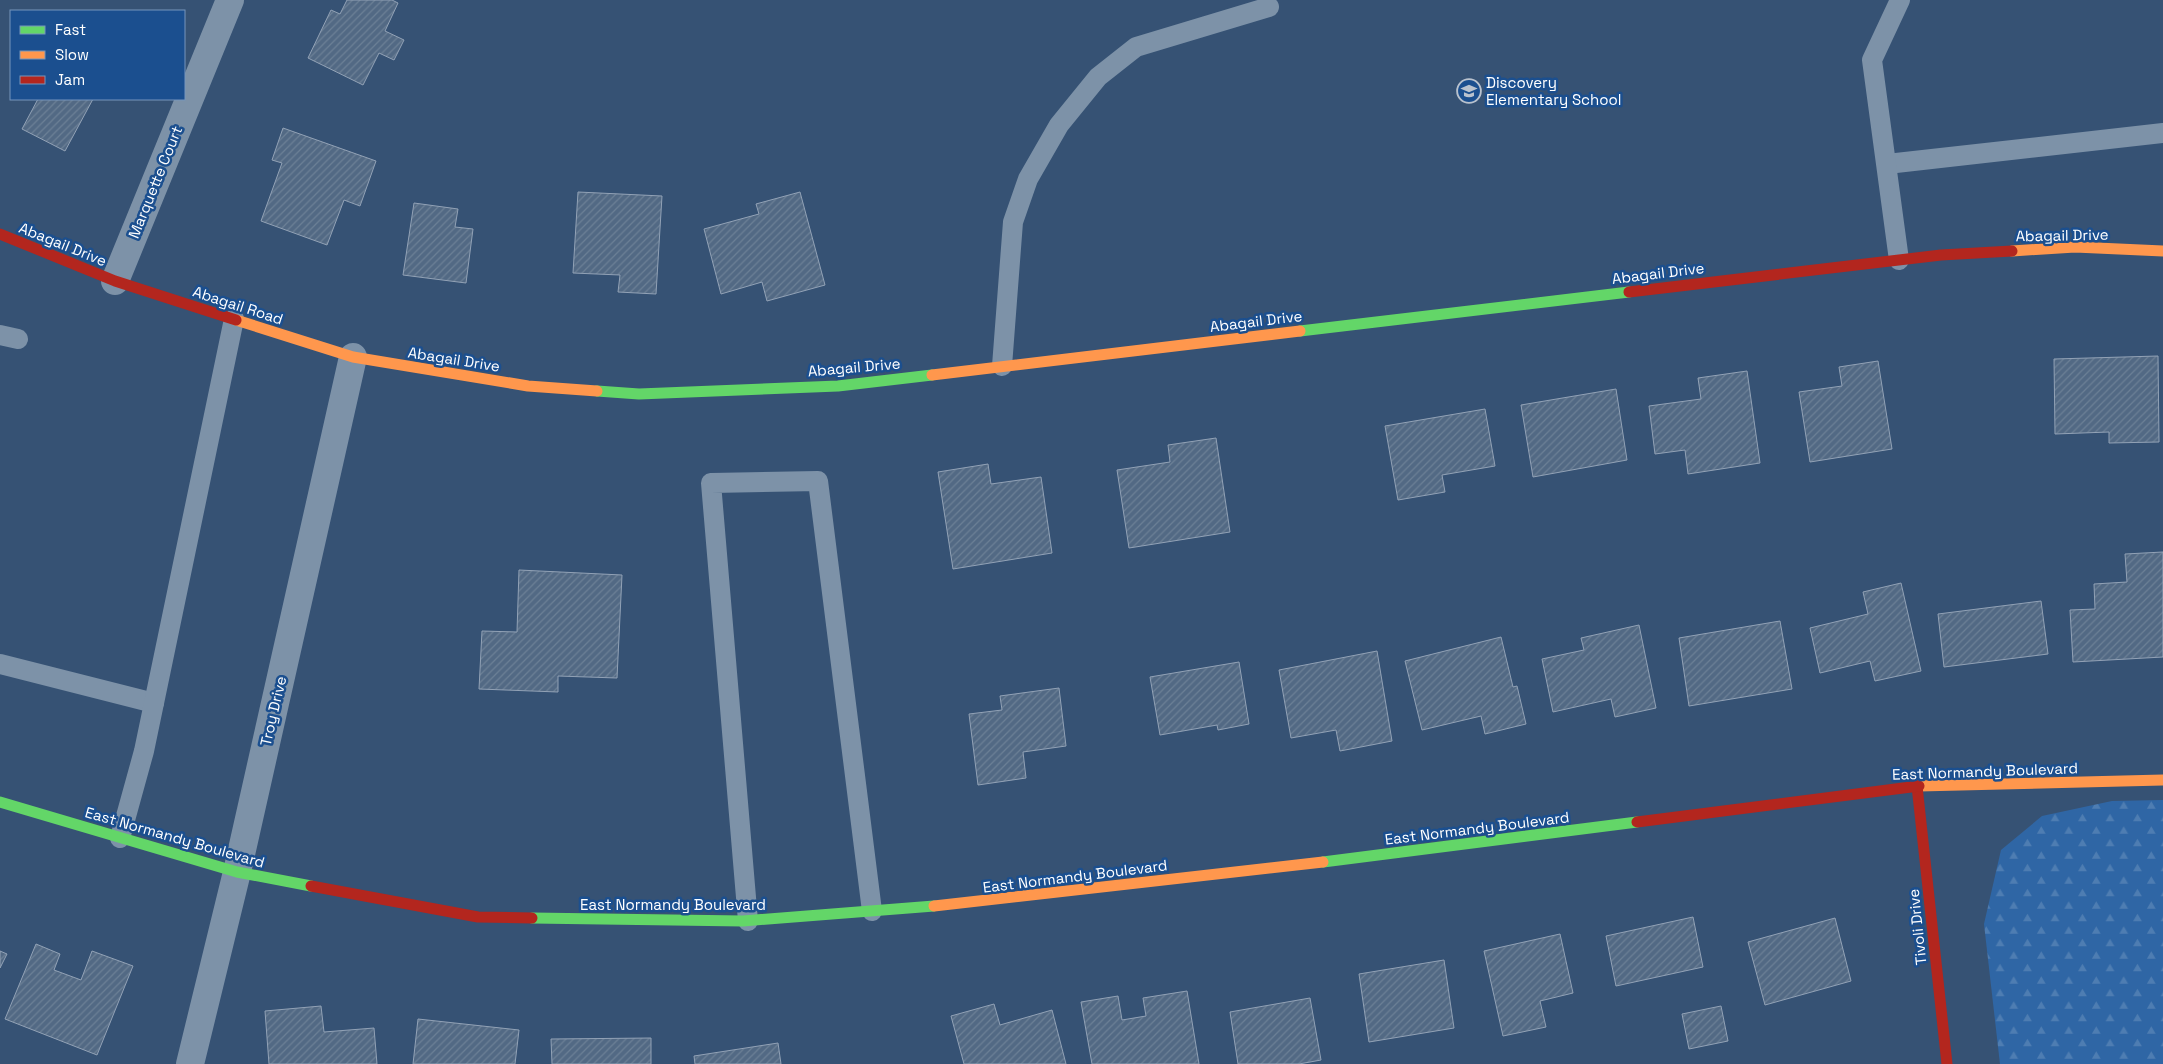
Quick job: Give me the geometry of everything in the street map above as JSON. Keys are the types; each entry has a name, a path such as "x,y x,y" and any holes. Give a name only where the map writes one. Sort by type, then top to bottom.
{"street":[{"name":"Marquette Court","path":"115,281 230,0"},
{"name":"Abagail Drive","path":"0,234 115,281"},
{"name":"Abagail Drive","path":"353,357 528,386 639,394 838,386 1900,260 2075,247 2163,251"},
{"name":"Abagail Road","path":"115,281 353,357"},
{"name":"Troy Drive","path":"190,1064 237,872 353,357"},
{"name":"East Normandy Boulevard","path":"0,802 237,872 478,917 748,921 979,902 1355,858 1917,786 2163,780"},
{"name":"Tivoli Drive","path":"1917,786 1947,1064"}],"lane":[{"path":"1900,0 1872,60 1900,260"},
{"path":"1002,366 1013,222 1028,178 1059,125 1098,77 1136,47 1269,7"},
{"path":"1887,164 2163,133"},
{"path":"120,838 144,751 234,319"},
{"path":"748,921 711,484 818,480 872,911"},
{"path":"0,664 154,703"}],"green space":[{"path":"2163,800 2163,1064 2000,1064 1984,924 2001,850 2042,816 2112,801"}],"building":[{"path":"347,0 392,0 398,3 385,31 404,40 394,60 379,53 363,85 308,58 331,10 340,14"},
{"path":"37,100 92,100 65,151 22,129"},
{"path":"283,128 376,161 360,206 344,200 327,245 261,221 282,163 272,160"},
{"path":"578,192 662,196 656,294 618,292 620,275 573,273"},
{"path":"800,192 825,285 767,301 762,282 721,294 704,229 759,214 756,204"},
{"path":"414,203 458,209 455,227 473,229 466,283 403,275"},
{"path":"2158,356 2159,442 2109,443 2109,432 2055,434 2054,359"},
{"path":"1878,361 1892,449 1810,462 1799,392 1842,386 1839,367"},
{"path":"1747,371 1760,463 1688,474 1685,450 1655,454 1649,406 1701,399 1698,378"},
{"path":"1616,389 1627,460 1533,477 1521,405"},
{"path":"1485,409 1495,466 1442,475 1445,492 1398,500 1385,426"},
{"path":"1216,438 1230,532 1129,548 1117,470 1170,462 1168,445"},
{"path":"988,464 991,484 1041,477 1052,553 953,569 938,472"},
{"path":"2163,552 2163,657 2073,662 2070,610 2095,609 2094,584 2127,582 2125,554"},
{"path":"519,570 622,575 617,678 558,676 558,692 479,689 482,631 517,632"},
{"path":"1901,583 1921,671 1875,681 1870,661 1820,673 1810,628 1868,614 1863,592"},
{"path":"2041,601 2048,654 1944,667 1938,614"},
{"path":"1780,621 1792,689 1689,706 1679,638"},
{"path":"1639,625 1656,708 1615,717 1611,699 1553,712 1542,659 1584,650 1581,638"},
{"path":"1501,637 1513,687 1517,686 1526,724 1485,734 1481,716 1422,730 1405,661"},
{"path":"1377,651 1392,741 1340,751 1336,730 1291,738 1279,670"},
{"path":"1239,662 1249,724 1218,730 1217,725 1160,735 1150,677"},
{"path":"1059,688 1066,746 1023,752 1026,778 978,785 969,714 1002,710 1000,696"},
{"path":"1693,917 1703,967 1616,986 1606,936"},
{"path":"1835,918 1851,981 1765,1005 1748,942"},
{"path":"1560,934 1573,993 1540,1001 1546,1027 1503,1036 1484,951"},
{"path":"36,944 60,954 54,970 81,980 92,951 133,966 97,1055 5,1019"},
{"path":"0,951 7,954 0,968"},
{"path":"1444,960 1454,1028 1369,1042 1359,974"},
{"path":"1187,991 1199,1064 1092,1064 1081,1002 1118,996 1122,1020 1146,1016 1143,998"},
{"path":"1310,998 1321,1060 1299,1064 1238,1064 1230,1012"},
{"path":"994,1004 1000,1025 1052,1010 1066,1064 964,1064 951,1016"},
{"path":"321,1006 324,1032 374,1028 377,1064 269,1064 265,1011"},
{"path":"1721,1006 1728,1041 1689,1049 1682,1014"},
{"path":"418,1019 519,1030 515,1064 413,1064"},
{"path":"651,1038 651,1064 552,1064 551,1039"},
{"path":"778,1043 781,1064 695,1064 694,1056"}],"traffic: fast":[{"path":"1300,331 1629,292"},
{"path":"597,391 639,394 838,386 932,375"},
{"path":"0,802 237,872 311,886"},
{"path":"1323,862 1637,822"},
{"path":"532,918 743,921 934,906"}],"traffic: slow":[{"path":"2012,251 2075,247 2163,251"},
{"path":"236,320 353,357 528,386 597,391"},
{"path":"932,375 1300,331"},
{"path":"1919,786 2163,780"},
{"path":"934,906 1323,862"}],"traffic: jam":[{"path":"0,234 115,281 236,320"},
{"path":"1629,292 1941,255 2012,251"},
{"path":"1917,786 1947,1064"},
{"path":"1637,822 1919,786"},
{"path":"311,886 478,917 532,918"}],"place":[{"name":"Discovery Elementary School","path":"1469,91"}]}
